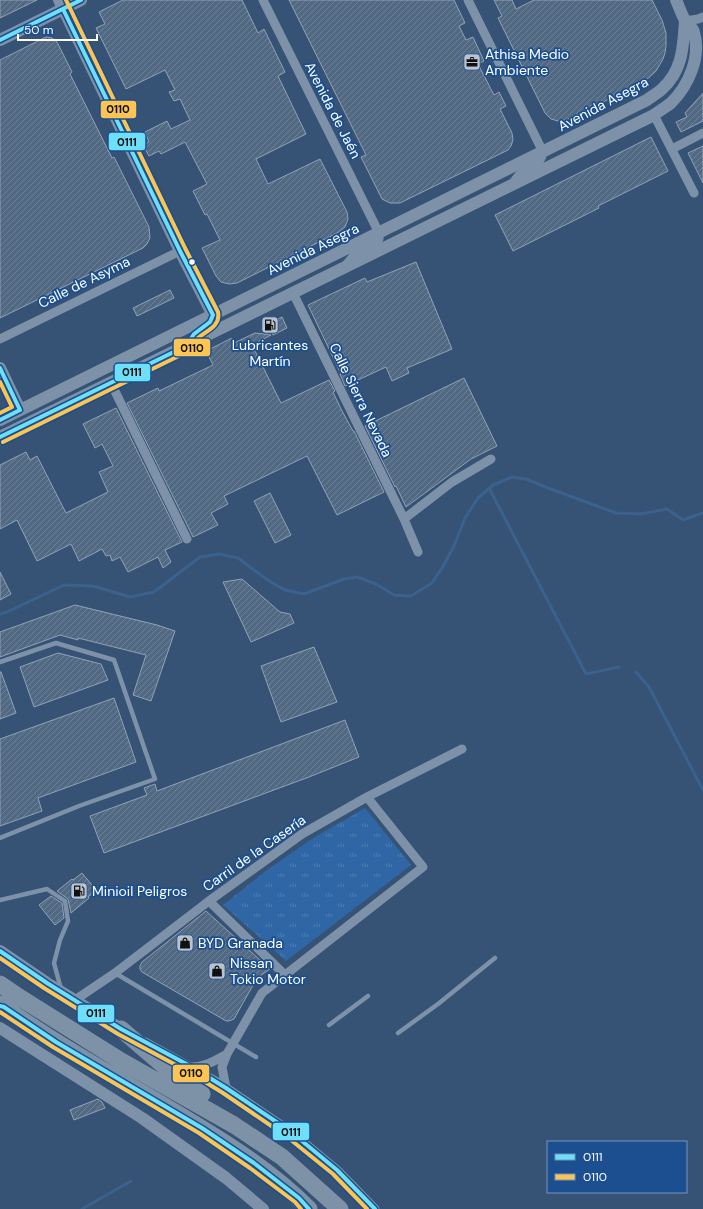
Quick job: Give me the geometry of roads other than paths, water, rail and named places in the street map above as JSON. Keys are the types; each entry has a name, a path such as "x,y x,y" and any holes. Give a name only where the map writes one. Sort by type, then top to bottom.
{"highway":[{"path":"0,984 121,1061 234,1125 282,1157 340,1209"},
{"path":"1,1006 56,1042 202,1128 254,1163 299,1198 309,1209"},
{"path":"121,1029 184,1082 218,1105 234,1125"}],"street":[{"path":"0,40 61,4 81,0"},
{"name":"Avenida de Jaén","path":"263,0 379,233"},
{"path":"468,0 543,152 542,158 535,165 523,171 511,185"},
{"path":"0,437 654,115 671,103 683,88 695,62 696,49 694,30 686,21 676,0"},
{"path":"61,4 180,251 213,315 212,320 206,327 194,333 186,346"},
{"path":"686,21 703,17"},
{"name":"Avenida Asegra","path":"0,420 647,100 662,90 674,76 683,48 686,21"},
{"path":"654,115 694,194"},
{"path":"672,149 703,133"},
{"path":"344,268 357,252 371,246 379,239 379,233"},
{"name":"Calle de Asyma","path":"0,339 180,251"},
{"name":"Calle Sierra Nevada","path":"293,293 404,519 418,552"},
{"path":"0,368 20,410 40,418"},
{"path":"104,368 187,539"},
{"path":"404,519 452,482 491,459"},
{"name":"Carril de la Casería","path":"75,1000 115,973 209,901 302,834 367,797 462,749"},
{"path":"222,1085 222,1067 227,1054 262,993 423,867 367,797"},
{"path":"209,901 285,975"},
{"path":"0,951 121,1029 222,1085 290,1131 337,1170 375,1209"},
{"path":"0,1028 142,1118 226,1178 263,1209"},
{"path":"192,1067 203,1066 227,1054"}],"lane":[{"path":"0,662 56,643 114,660 155,779 79,806 0,838"},
{"path":"0,900 47,889 65,901 68,921 60,940 54,963 62,992"},
{"path":"398,1033 438,1004 495,958"},
{"path":"115,973 256,1057"},
{"path":"330,1025 368,996"}],"waterway":[{"path":"0,614 64,585 93,586 130,597 154,592 200,557 219,554 238,558 269,581 285,590 304,594 344,579 357,577 376,584 394,595 411,596 432,583 454,546 465,518 478,498 493,485 512,477 526,479 616,513 641,514 667,509 683,520 703,513"},
{"path":"489,488 586,674 619,667"},
{"path":"636,672 649,687 703,790"},
{"path":"82,1209 131,1181"}],"place":[{"name":"Athisa Medio Ambiente","path":"472,62"},
{"name":"Lubricantes Martín","path":"270,325"},
{"name":"Minioil Peligros","path":"79,891"},
{"name":"BYD Granada","path":"185,943"},
{"name":"Nissan Tokio Motor","path":"217,971"}]}
